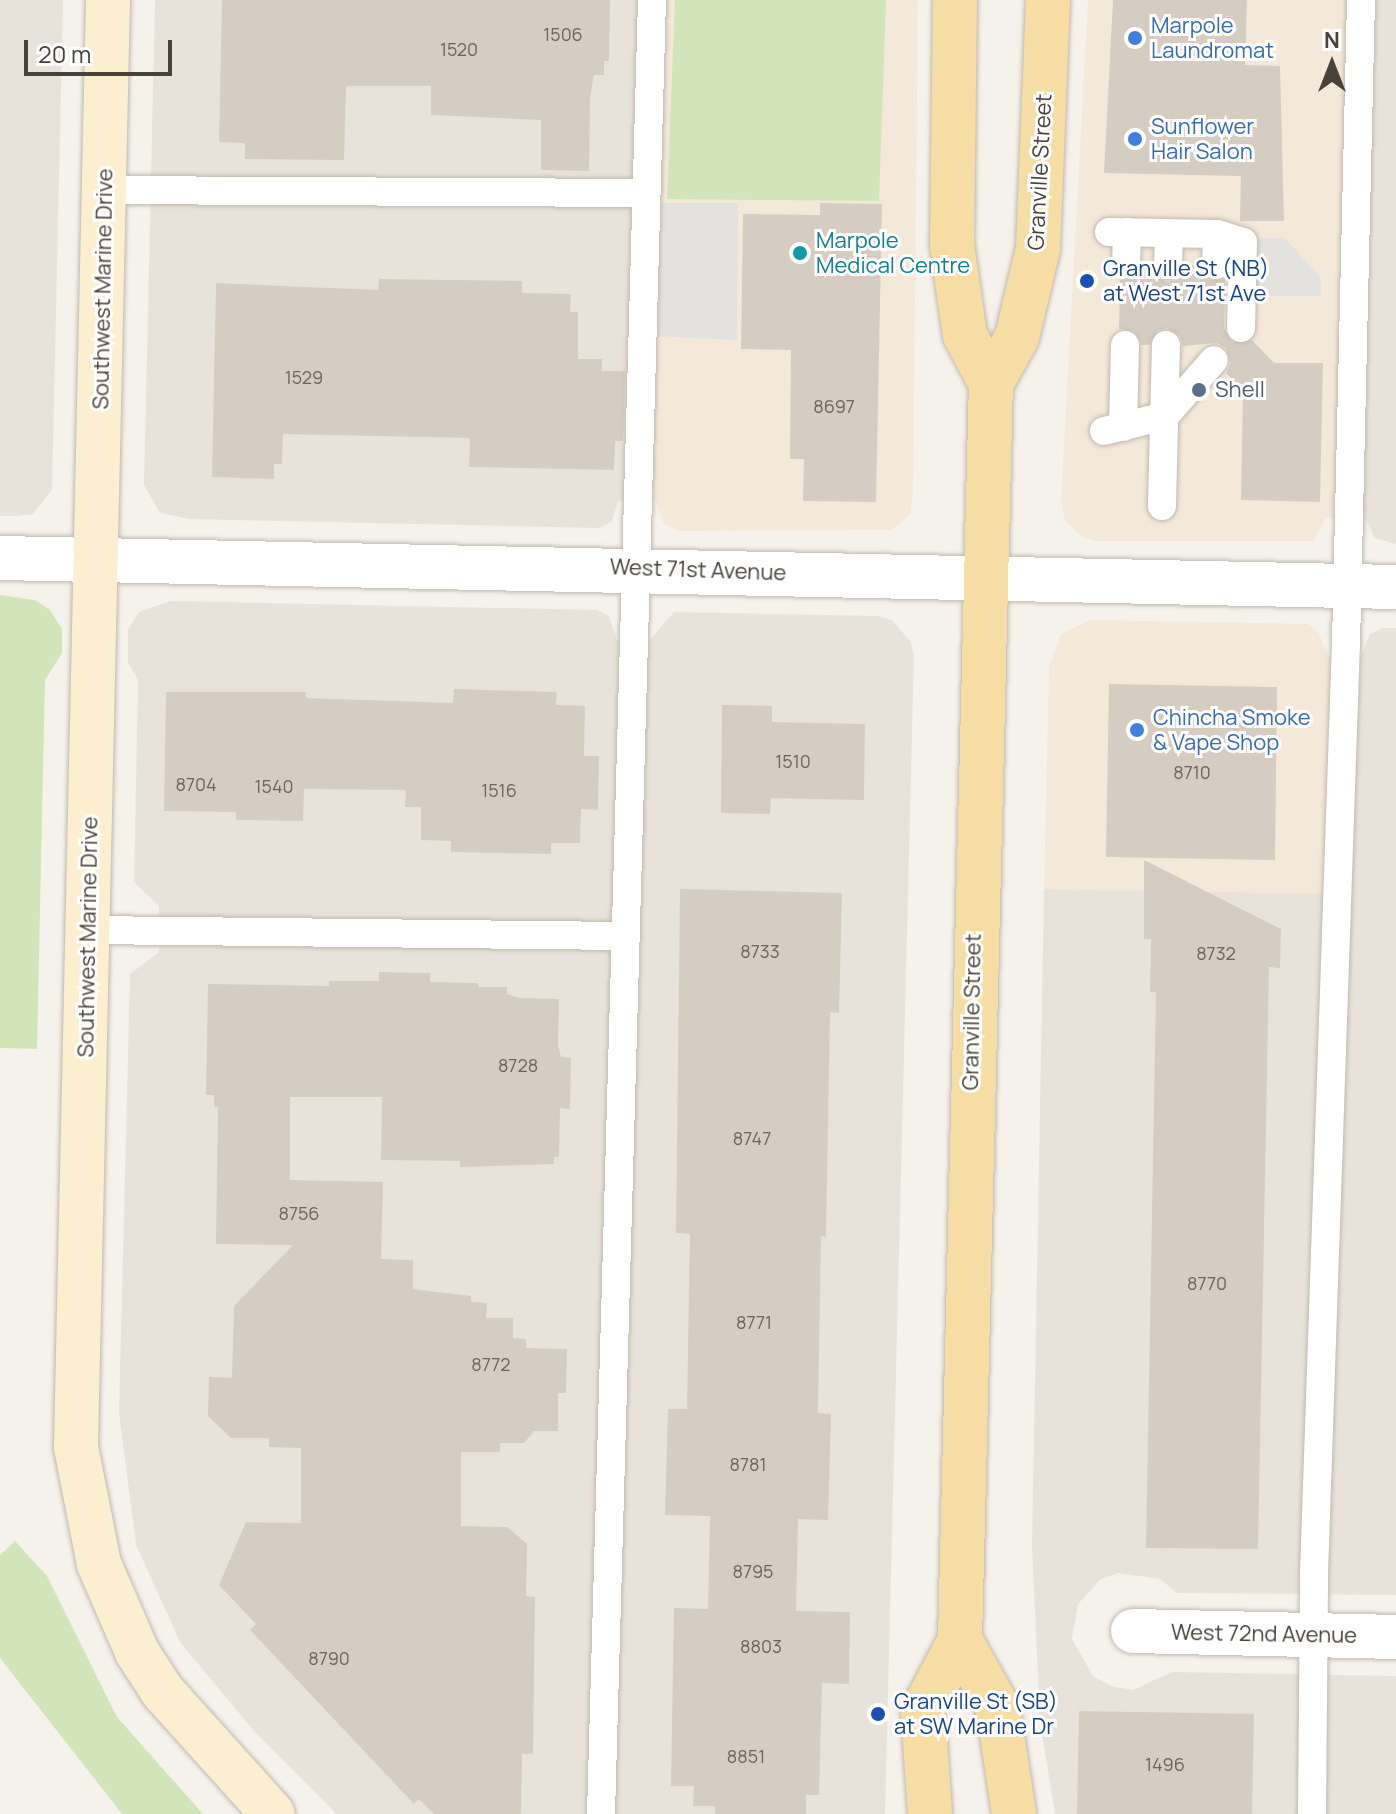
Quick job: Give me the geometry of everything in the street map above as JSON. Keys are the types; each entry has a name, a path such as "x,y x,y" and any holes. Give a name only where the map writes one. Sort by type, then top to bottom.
{"main road":[{"path":"955,0 952,245 965,335 991,384"},
{"name":"Granville Street","path":"930,1814 923,1710 960,1640 983,577 991,384 1017,337 1038,249 1048,0"},
{"path":"960,1640 998,1708 1014,1814"}],"street":[{"name":"Southwest Marine Drive","path":"108,0 97,561 74,1396 89,1528 116,1611 137,1652 163,1692 273,1814"},
{"name":"West 71st Avenue","path":"0,558 636,568 1396,587"},
{"name":"West 72nd Avenue","path":"1133,1631 1396,1637"}],"lane":[{"path":"601,1814 622,936 652,0"},
{"path":"1312,1814 1314,1635 1361,0"},
{"path":"106,190 645,193"},
{"path":"1126,264 1118,232 1217,234 1243,242 1241,328"},
{"path":"1168,265 1169,234"},
{"path":"1216,265 1217,234"},
{"path":"1125,345 1113,429 1165,416 1214,360"},
{"path":"1162,506 1166,345"},
{"path":"88,930 622,936"}],"shaded area":[{"path":"0,0 63,0 52,490 33,514 17,516 0,516"},
{"path":"155,0 651,0 639,500 618,501 612,522 599,528 190,519 160,513 144,485"},
{"path":"651,0 918,0 913,496 910,514 892,530 679,531 663,523 656,501 639,500"},
{"path":"1088,0 1362,0 1347,516 1326,518 1314,541 1097,541 1082,537 1065,520 1061,501"},
{"path":"1361,0 1396,0 1396,544 1375,538 1366,519 1347,516"},
{"path":"658,203 738,203 737,340 655,336"},
{"path":"1255,238 1285,238 1321,278 1321,296 1254,296"},
{"path":"170,601 597,610 609,616 617,640 649,641 674,612 877,616 892,620 910,641 914,654 885,1814 337,1814 254,1731 180,1642 136,1545 119,1413 130,974 159,952 159,906 134,882 138,680 128,662 128,630 139,612"},
{"path":"1090,620 1308,624 1319,633 1328,657 1346,657 1337,894 1044,889 1049,667 1061,634"},
{"path":"1383,628 1396,628 1396,1595 1177,1593 1160,1579 1118,1573 1101,1579 1078,1604 1072,1639 1093,1676 1111,1686 1133,1690 1172,1672 1396,1676 1396,1814 1055,1814 1040,1721 1032,1545 1044,889 1337,893 1346,657 1361,656 1370,634"}],"green space":[{"path":"675,0 886,0 879,201 667,199"},
{"path":"0,595 35,600 50,610 62,629 62,653 45,680 37,1049 0,1048"},
{"path":"15,1541 47,1576 117,1717 203,1814 122,1814 0,1658 0,1555"}],"building":[{"path":"222,0 610,0 609,61 604,61 604,75 594,75 590,97 589,171 541,170 541,120 431,115 431,86 346,86 344,160 245,159 245,143 219,142"},
{"path":"1113,0 1247,0 1245,65 1280,66 1284,221 1240,221 1241,176 1104,173"},
{"path":"820,203 882,204 876,502 803,501 804,459 790,459 791,350 741,349 743,214 820,215"},
{"path":"1143,264 1151,265 1153,274 1167,282 1177,280 1185,265 1199,265 1208,280 1225,279 1224,328 1232,342 1252,340 1274,363 1323,363 1320,502 1241,500 1243,391 1226,373 1231,363 1226,348 1217,343 1183,346 1180,336 1167,328 1157,331 1149,345 1142,345 1134,331 1119,329 1120,280 1135,279"},
{"path":"379,279 522,281 522,293 571,294 570,312 578,312 578,359 602,359 602,371 625,371 623,441 615,441 614,470 469,467 470,438 283,434 282,464 274,464 274,479 212,477 216,283 378,290"},
{"path":"1109,684 1277,687 1275,860 1106,857"},
{"path":"454,689 557,692 556,705 585,706 584,756 599,756 598,810 581,809 580,843 551,843 551,854 451,852 451,841 421,840 421,807 405,807 406,790 304,789 303,821 236,820 236,812 164,811 166,692 306,692 306,698 453,703"},
{"path":"722,705 772,706 772,722 865,724 864,800 771,798 770,814 721,813"},
{"path":"1144,860 1281,929 1280,968 1269,967 1258,1549 1146,1548 1156,992 1150,992 1151,939 1144,939"},
{"path":"680,889 842,893 839,1013 830,1012 826,1237 821,1236 818,1413 831,1414 828,1520 798,1519 796,1611 850,1612 849,1684 822,1683 819,1795 806,1795 806,1814 715,1814 715,1806 693,1806 694,1786 671,1786 674,1608 708,1609 710,1516 665,1515 668,1409 687,1409 690,1234 676,1233"},
{"path":"379,972 430,973 430,982 478,983 478,987 507,987 507,994 520,998 559,999 558,1045 561,1057 571,1058 570,1109 560,1108 559,1157 554,1157 554,1164 460,1167 460,1161 381,1160 382,1097 290,1097 290,1180 383,1182 381,1259 413,1260 413,1289 471,1296 471,1302 487,1303 486,1318 513,1318 513,1338 526,1339 526,1348 567,1349 566,1393 558,1393 558,1431 534,1431 524,1443 500,1443 500,1452 461,1452 461,1526 507,1527 527,1544 526,1596 535,1597 533,1754 522,1754 521,1814 434,1814 419,1799 414,1804 250,1630 256,1624 219,1585 246,1522 301,1523 301,1448 269,1447 269,1438 231,1438 208,1416 209,1377 232,1378 234,1306 293,1245 216,1244 218,1107 214,1107 214,1095 206,1095 208,984 329,986 329,981 379,981"},
{"path":"1079,1711 1254,1714 1252,1814 1077,1814"}],"place":[{"name":"Marpole Laundromat","path":"1135,38"},
{"name":"Sunflower Hair Salon","path":"1135,139"},
{"name":"Marpole Medical Centre","path":"800,253"},
{"name":"Granville St (NB) at West 71st Ave","path":"1087,281"},
{"name":"Shell","path":"1199,390"},
{"name":"Chincha Smoke & Vape Shop","path":"1137,730"},
{"name":"Granville St (SB) at SW Marine Dr","path":"878,1714"}]}
